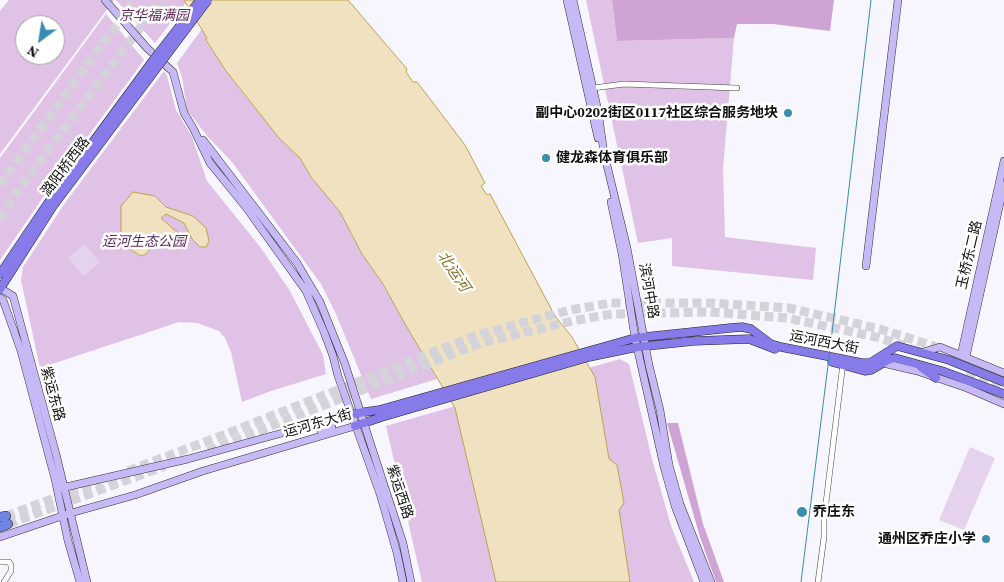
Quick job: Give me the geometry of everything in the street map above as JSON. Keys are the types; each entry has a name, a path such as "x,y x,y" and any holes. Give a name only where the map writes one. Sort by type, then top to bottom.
{"main road":[{"path":"105,0 147,48 173,72 181,106 194,128 253,204 310,283 328,320 345,364 355,413"},
{"path":"157,62 200,0"},
{"path":"157,62 208,0"},
{"name":"滨河中路","path":"567,0 615,218 635,338 664,467 675,506 704,582"},
{"name":"滨河中路","path":"573,0 593,88 604,152 627,248 645,346 660,410 668,465 680,504 711,582"},
{"path":"866,266 898,0"},
{"name":"潞阳桥西路","path":"0,274 48,203 157,62"},
{"name":"潞阳桥西路","path":"0,289 53,206 157,62"},
{"name":"玉桥东二路","path":"1001,193 1004,161"},
{"name":"玉桥东二路","path":"963,356 1004,185"},
{"name":"紫运东路","path":"0,289 13,296 61,489 63,515 80,582"},
{"name":"紫运东路","path":"0,298 3,300 22,351 61,489 71,513 87,582"},
{"name":"运河西大街","path":"635,338 742,327 751,329 771,344 843,363 864,371 871,370 895,358 942,370 1004,394"},
{"name":"运河东大街","path":"61,489 188,459 355,413 380,413 588,354 635,338"},
{"name":"运河西大街","path":"645,346 694,341 749,339 768,348 843,363 870,363 897,346 923,352 1004,380"},
{"name":"运河东大街","path":"588,354 645,346"},
{"path":"923,352 940,347 1004,373"},
{"path":"883,363 966,388 1004,404"},
{"path":"915,363 936,378"},
{"name":"紫运西路","path":"355,413 364,423 402,543 410,582"},
{"name":"紫运西路","path":"355,413 355,426 380,494 397,553 403,582"},
{"name":"运河东大街","path":"0,537 63,515 135,495 203,470 355,426 380,413"},
{"path":"298,443 310,435 330,429 331,424 327,420"}],"street":[{"path":"593,88 624,84 737,88"},
{"path":"818,582 843,363"},
{"path":"0,562 9,562 11,565 11,571 4,582"}],"green space":[{"name":"京华福满园","path":"9,0 114,0 0,154 0,11"},
{"name":"京华福满园","path":"116,0 188,0 155,43"},
{"path":"586,0 612,0 617,41 734,38 723,169 725,237 816,248 813,280 672,266 672,238 638,243"},
{"path":"106,14 144,60 44,196 0,260 0,158"},
{"path":"202,29 207,38 206,40 226,71 279,138 300,158 311,177 340,212 362,254 383,284 437,379 371,399 336,314 321,284 232,162 208,137 187,110 182,77 177,63"},
{"name":"运河生态公园","path":"164,71 176,110 192,137 207,181 261,248 290,291 323,355 326,374 242,402 231,352 225,338 219,331 197,323 179,322 40,368 21,280 23,267 65,203"},
{"path":"620,359 629,364 652,459 671,526 694,582 422,582 386,426"}],"shaded area":[{"path":"612,0 834,0 830,31 773,24 737,24 734,38 617,41"},
{"path":"84,244 100,262 84,276 68,258"},
{"path":"667,423 678,423 703,524 724,582 716,582 700,537"},
{"path":"970,447 995,458 964,530 939,520"}],"water":[{"name":"北运河","path":"184,0 348,0 407,69 406,72 413,82 417,82 465,145 485,183 481,186 487,195 490,194 555,316 572,337 595,377 609,459 617,465 624,503 619,510 630,582 496,582 455,408 383,284 362,254 340,212 311,177 300,158 279,138 226,71"},
{"path":"133,192 155,196 166,207 193,216 206,228 209,241 206,247 200,247 192,239 184,223 166,214 161,218 178,233 175,236 159,239 145,236 145,242 150,249 141,256 123,245 127,242 121,235 121,206"}],"tunnel":[{"path":"0,185 135,0"},
{"path":"0,219 13,197 161,0"},
{"path":"128,471 477,335 570,310 611,303 710,303 789,308 880,329 943,349"},
{"path":"208,451 481,343 572,321 612,314 710,312 787,318 876,337 905,346"},
{"path":"987,368 1004,378"},
{"path":"968,371 1004,390"},
{"path":"8,524 165,466"},
{"path":"6,516 100,481"}],"railway":[{"path":"801,582 871,0"}],"place":[{"name":"副中心0202街区0117社区综合服务地块","path":"788,113"},
{"name":"健龙森体育俱乐部","path":"546,158"},
{"name":"乔庄东","path":"802,512"},
{"name":"通州区乔庄小学","path":"986,539"}]}
